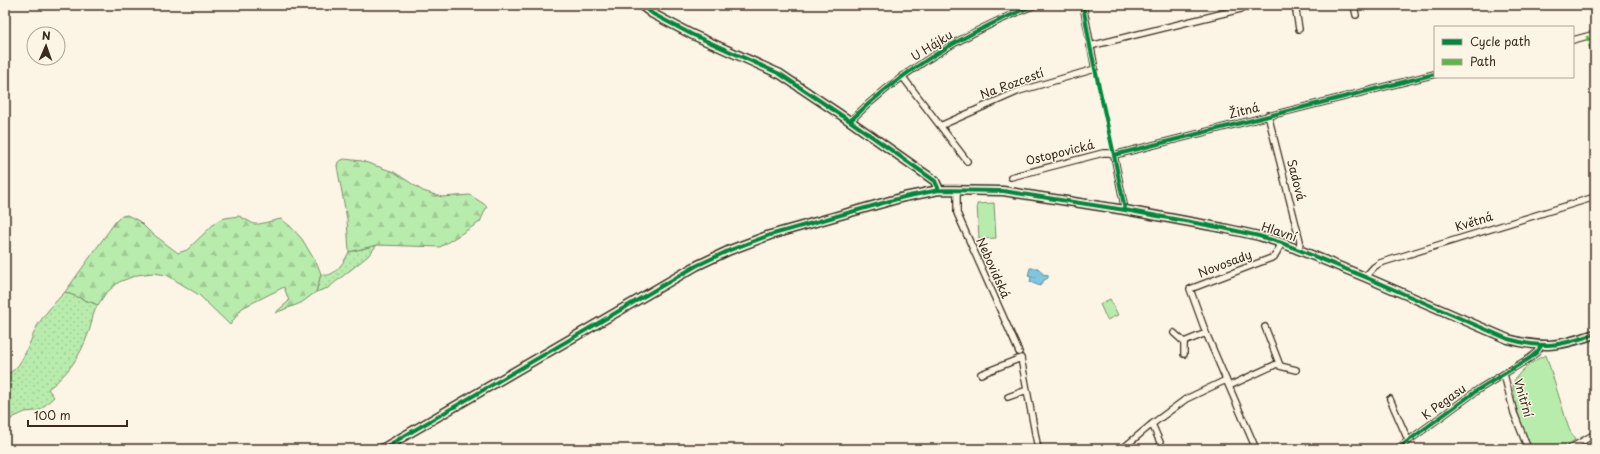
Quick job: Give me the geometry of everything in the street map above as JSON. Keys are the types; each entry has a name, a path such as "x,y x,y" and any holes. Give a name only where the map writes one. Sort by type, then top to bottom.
{"street":[{"path":"641,5 653,14 691,34 780,74 850,120 935,181 939,190"},
{"name":"U Hájku","path":"850,120 869,102 902,76 967,36 1035,5"},
{"path":"1083,5 1090,46 1257,5"},
{"path":"1295,5 1299,29"},
{"path":"1354,5 1356,14"},
{"path":"1574,40 1595,34"},
{"name":"Na Rozcestí","path":"940,126 1019,91 1095,69 1090,46"},
{"name":"Žitná","path":"1114,155 1434,74"},
{"path":"902,76 967,161"},
{"name":"Sadová","path":"1268,115 1300,241 1299,250"},
{"name":"Ostopovická","path":"1010,177 1103,153 1110,153 1114,155"},
{"path":"1114,155 1125,210"},
{"name":"Hlavní","path":"382,449 696,266 730,250 770,236 904,197 939,190 1003,191 1125,210 1223,228 1282,243 1508,339 1526,344 1541,346 1562,344 1595,334"},
{"name":"Nebovidská","path":"957,190 957,213 1019,352"},
{"name":"Květná","path":"1365,277 1371,269 1380,263 1595,197"},
{"name":"Novosady","path":"1256,449 1206,333 1190,290 1274,257 1282,243"},
{"path":"1265,327 1280,366 1296,370"},
{"path":"1174,333 1184,342 1184,354"},
{"path":"1184,342 1206,333"},
{"name":"Vnitřní","path":"1528,449 1514,413 1504,374 1530,358 1541,346"},
{"path":"981,374 1021,358 1038,449"},
{"path":"1229,386 1279,363"},
{"name":"K Pegasu","path":"1397,449 1479,389 1504,374"},
{"path":"1122,449 1152,424 1186,399 1226,380"},
{"path":"1008,397 1027,390"},
{"path":"1390,398 1408,440"},
{"path":"1152,424 1163,449"},
{"path":"1569,449 1595,434"}],"green space":[{"path":"344,159 362,161 394,172 423,191 442,197 470,195 487,206 480,222 440,247 377,245 349,252 347,219 337,166 338,162"},
{"path":"994,203 996,238 979,239 977,204"},
{"path":"127,215 139,221 149,231 178,253 187,250 217,221 225,218 239,216 254,224 281,219 302,239 318,266 321,274 316,292 301,303 275,313 289,301 284,287 242,308 230,325 199,295 167,275 153,273 137,275 119,282 105,294 98,305 65,292 116,221 122,216"},
{"path":"377,245 368,256 328,288 316,292 321,274 330,274 338,269 349,252"},
{"path":"65,292 98,305 94,312 85,342 77,358 67,372 48,389 54,397 41,409 25,412 12,418 5,428 5,374 11,372 17,367 39,323"},
{"path":"1110,299 1118,315 1107,320 1100,304"},
{"path":"1546,355 1569,429 1575,440 1560,449 1531,449 1513,398 1515,398 1513,384 1523,370 1533,362"}],"water":[{"path":"1030,268 1038,268 1043,274 1048,275 1048,278 1043,281 1040,286 1030,282 1031,277 1028,276"}],"marked path":[{"path":"1587,36 1595,64"}],"cycle path":[{"path":"641,5 653,14 691,34 780,74 935,181 939,190"},
{"path":"850,121 870,102 936,54 984,27 1035,5"},
{"path":"1083,5 1090,46 1114,155"},
{"path":"1125,210 1114,155 1434,74"},
{"path":"382,449 696,266 730,250 770,235 904,197 939,190 1003,191 1125,210 1223,228 1282,243 1508,339 1532,344 1552,345 1595,334"},
{"path":"1397,449 1479,389 1530,358 1541,346"}]}
